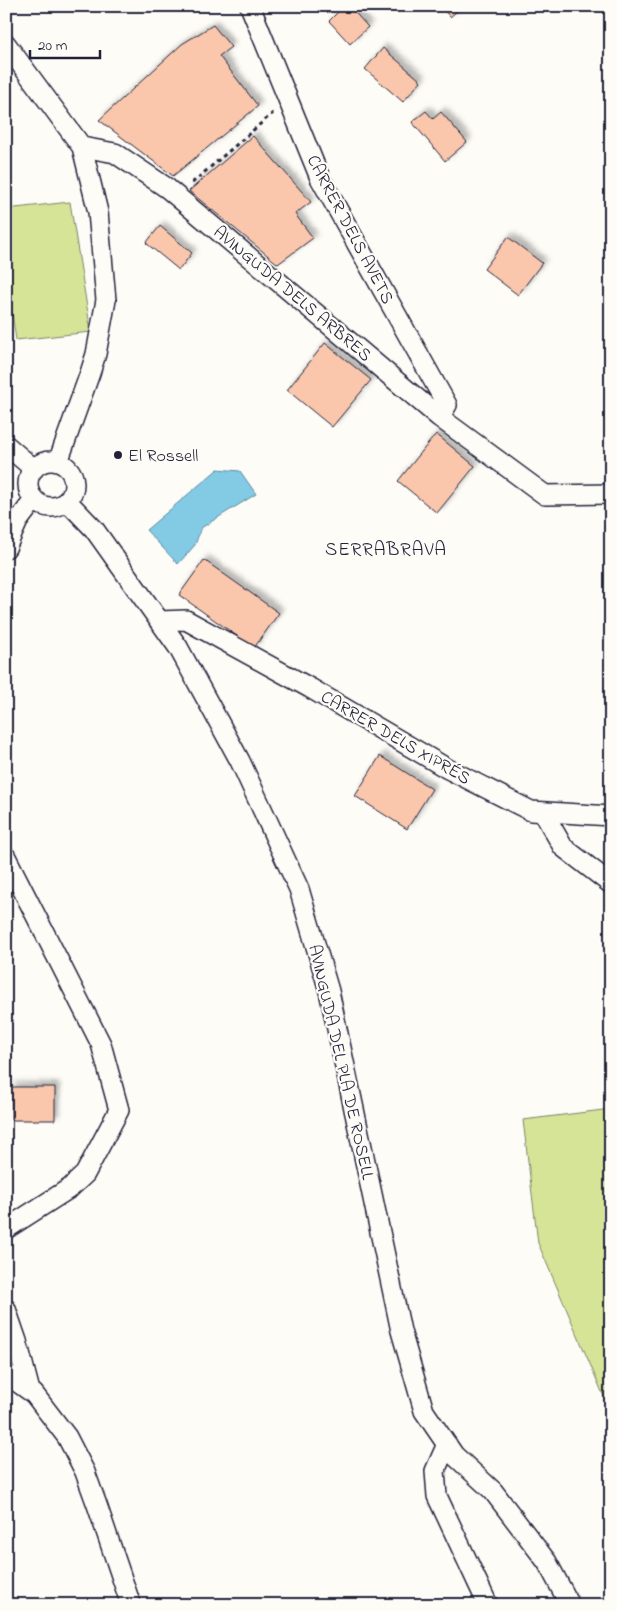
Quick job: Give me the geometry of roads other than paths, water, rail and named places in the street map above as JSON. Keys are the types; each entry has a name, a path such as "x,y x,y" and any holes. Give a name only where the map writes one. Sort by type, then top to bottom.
{"street":[{"name":"CARRER DELS AVETS","path":"250,6 320,178 447,405 439,416"},
{"path":"6,44 82,147 98,212 106,300 96,354 58,462"},
{"name":"AVINGUDA DELS ARBRES","path":"82,147 115,153 177,196 439,416 546,495 611,494"},
{"path":"6,445 34,469"},
{"path":"45,462 58,462 66,466 72,475 74,485 72,493 67,501 60,505 52,507 42,506 34,500 28,489 30,474 45,462"},
{"path":"6,548 18,521 34,500"},
{"name":"AVINGUDA DEL PLA DE ROSELL","path":"67,501 94,529 178,647 240,761 299,889 329,991 401,1331 424,1411 454,1455 493,1491 547,1562 570,1605"},
{"name":"CARRER DELS XIPRÉS","path":"159,621 186,620 310,688 448,769 531,811 611,816"},
{"path":"543,812 563,847 611,884"},
{"path":"6,857 101,1044 119,1110 86,1174 70,1188 6,1229"},
{"path":"6,1309 17,1341 30,1391"},
{"path":"6,1374 30,1391 67,1437 85,1472 132,1605"},
{"path":"447,1444 434,1471 437,1496 488,1605"}],"water":[{"path":"218,469 240,471 256,494 201,528 195,545 178,564 146,530"}],"place":[{"name":"El Rossell","path":"118,455"}],"district":[{"name":"SERRABRAVA","path":"386,548"}]}
